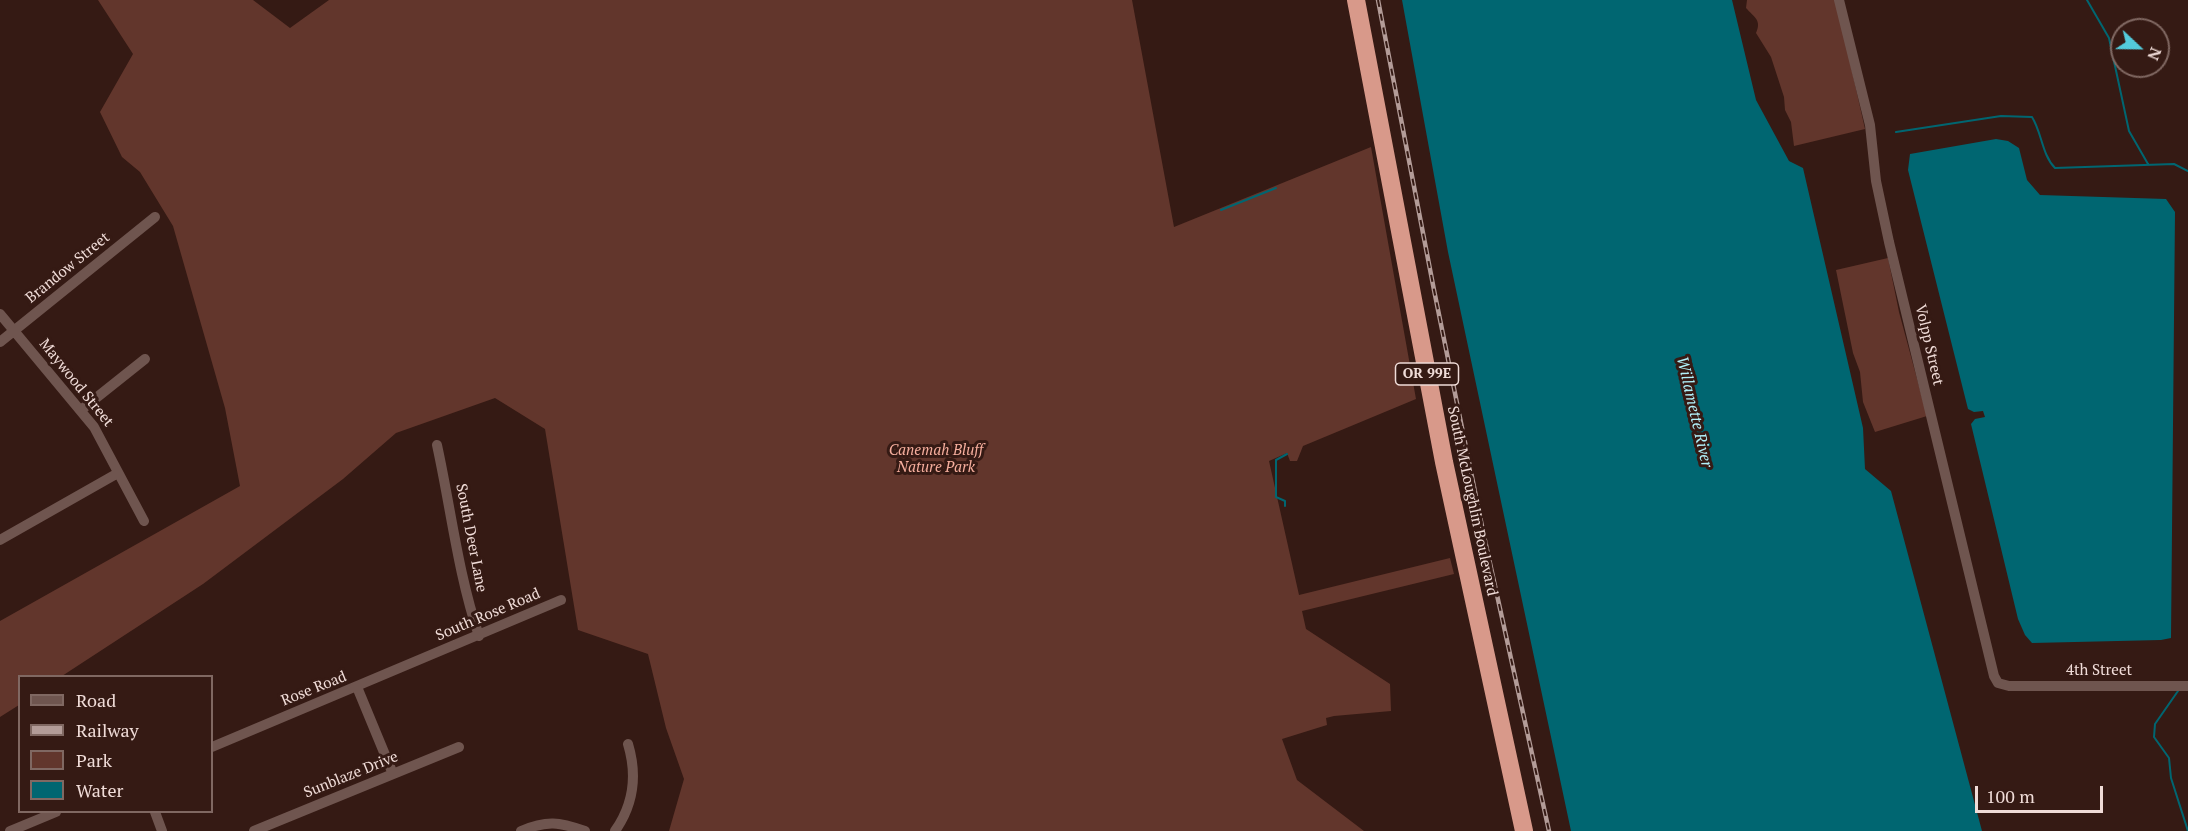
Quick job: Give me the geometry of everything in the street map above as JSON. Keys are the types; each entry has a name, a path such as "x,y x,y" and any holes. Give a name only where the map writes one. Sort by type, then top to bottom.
{"highway":[{"name":"South McLoughlin Boulevard","path":"1356,0 1444,462 1524,831"}],"street":[{"name":"Volpp Street","path":"1839,0 1870,125 1876,181 1889,242 1994,676 1998,683 2009,686"},
{"name":"Brandow Street","path":"0,342 155,217"},
{"name":"Maywood Street","path":"0,314 81,410 101,438 144,521"},
{"path":"81,410 145,359"},
{"name":"South Deer Lane","path":"437,445 460,575 479,636"},
{"path":"0,540 118,472"},
{"name":"South Rose Road","path":"427,658 561,600"},
{"name":"Rose Road","path":"213,747 427,658"},
{"name":"4th Street","path":"2009,686 2188,686"},
{"path":"357,687 393,774"},
{"path":"615,831 630,799 633,784 634,770 628,744"},
{"name":"Sunblaze Drive","path":"254,831 459,747"},
{"path":"10,831 54,813"},
{"path":"155,813 162,831"},
{"path":"521,831 537,824 550,822 585,831"}],"green space":[{"name":"Canemah Bluff Nature Park","path":"98,0 253,0 290,28 329,0 1132,0 1174,227 1371,147 1416,399 1303,446 1297,461 1290,461 1287,453 1269,461 1299,595 1450,558 1454,574 1302,611 1306,629 1390,684 1391,711 1326,718 1327,725 1282,739 1297,780 1364,831 669,831 684,779 666,728 648,654 578,630 545,429 495,398 396,433 343,479 203,584 64,675 18,675 18,706 0,717 0,621 240,486 225,408 173,226 140,172 122,157 100,112 133,54"},
{"path":"1747,0 1836,0 1865,129 1794,146 1791,122 1785,110 1784,97 1771,57 1756,33 1758,22 1746,8"},
{"path":"1888,258 1899,312 1927,416 1875,432 1863,402 1860,372 1853,353 1836,270"}],"water":[{"name":"Willamette River","path":"1402,0 1732,0 1756,100 1789,161 1803,168 1863,428 1865,469 1891,491 1982,831 1571,831 1448,252"},
{"path":"1996,139 2008,141 2019,148 2027,180 2040,195 2166,199 2175,212 2171,638 2032,643 2025,635 2018,619 1971,424 1975,419 1985,417 1983,411 1974,412 1968,409 1908,170 1910,154"}],"waterway":[{"path":"2087,0 2109,38 2129,131 2148,164"},
{"path":"1896,132 2001,116 2032,117 2047,157 2055,168 2174,164 2188,171"},
{"path":"1221,210 1276,188"},
{"path":"1285,506 1285,501 1276,497 1276,460 1287,454"},
{"path":"2178,691 2155,724 2154,737 2169,758 2171,778 2188,831"}],"railway":[{"path":"1378,0 1484,536 1549,831"}]}
